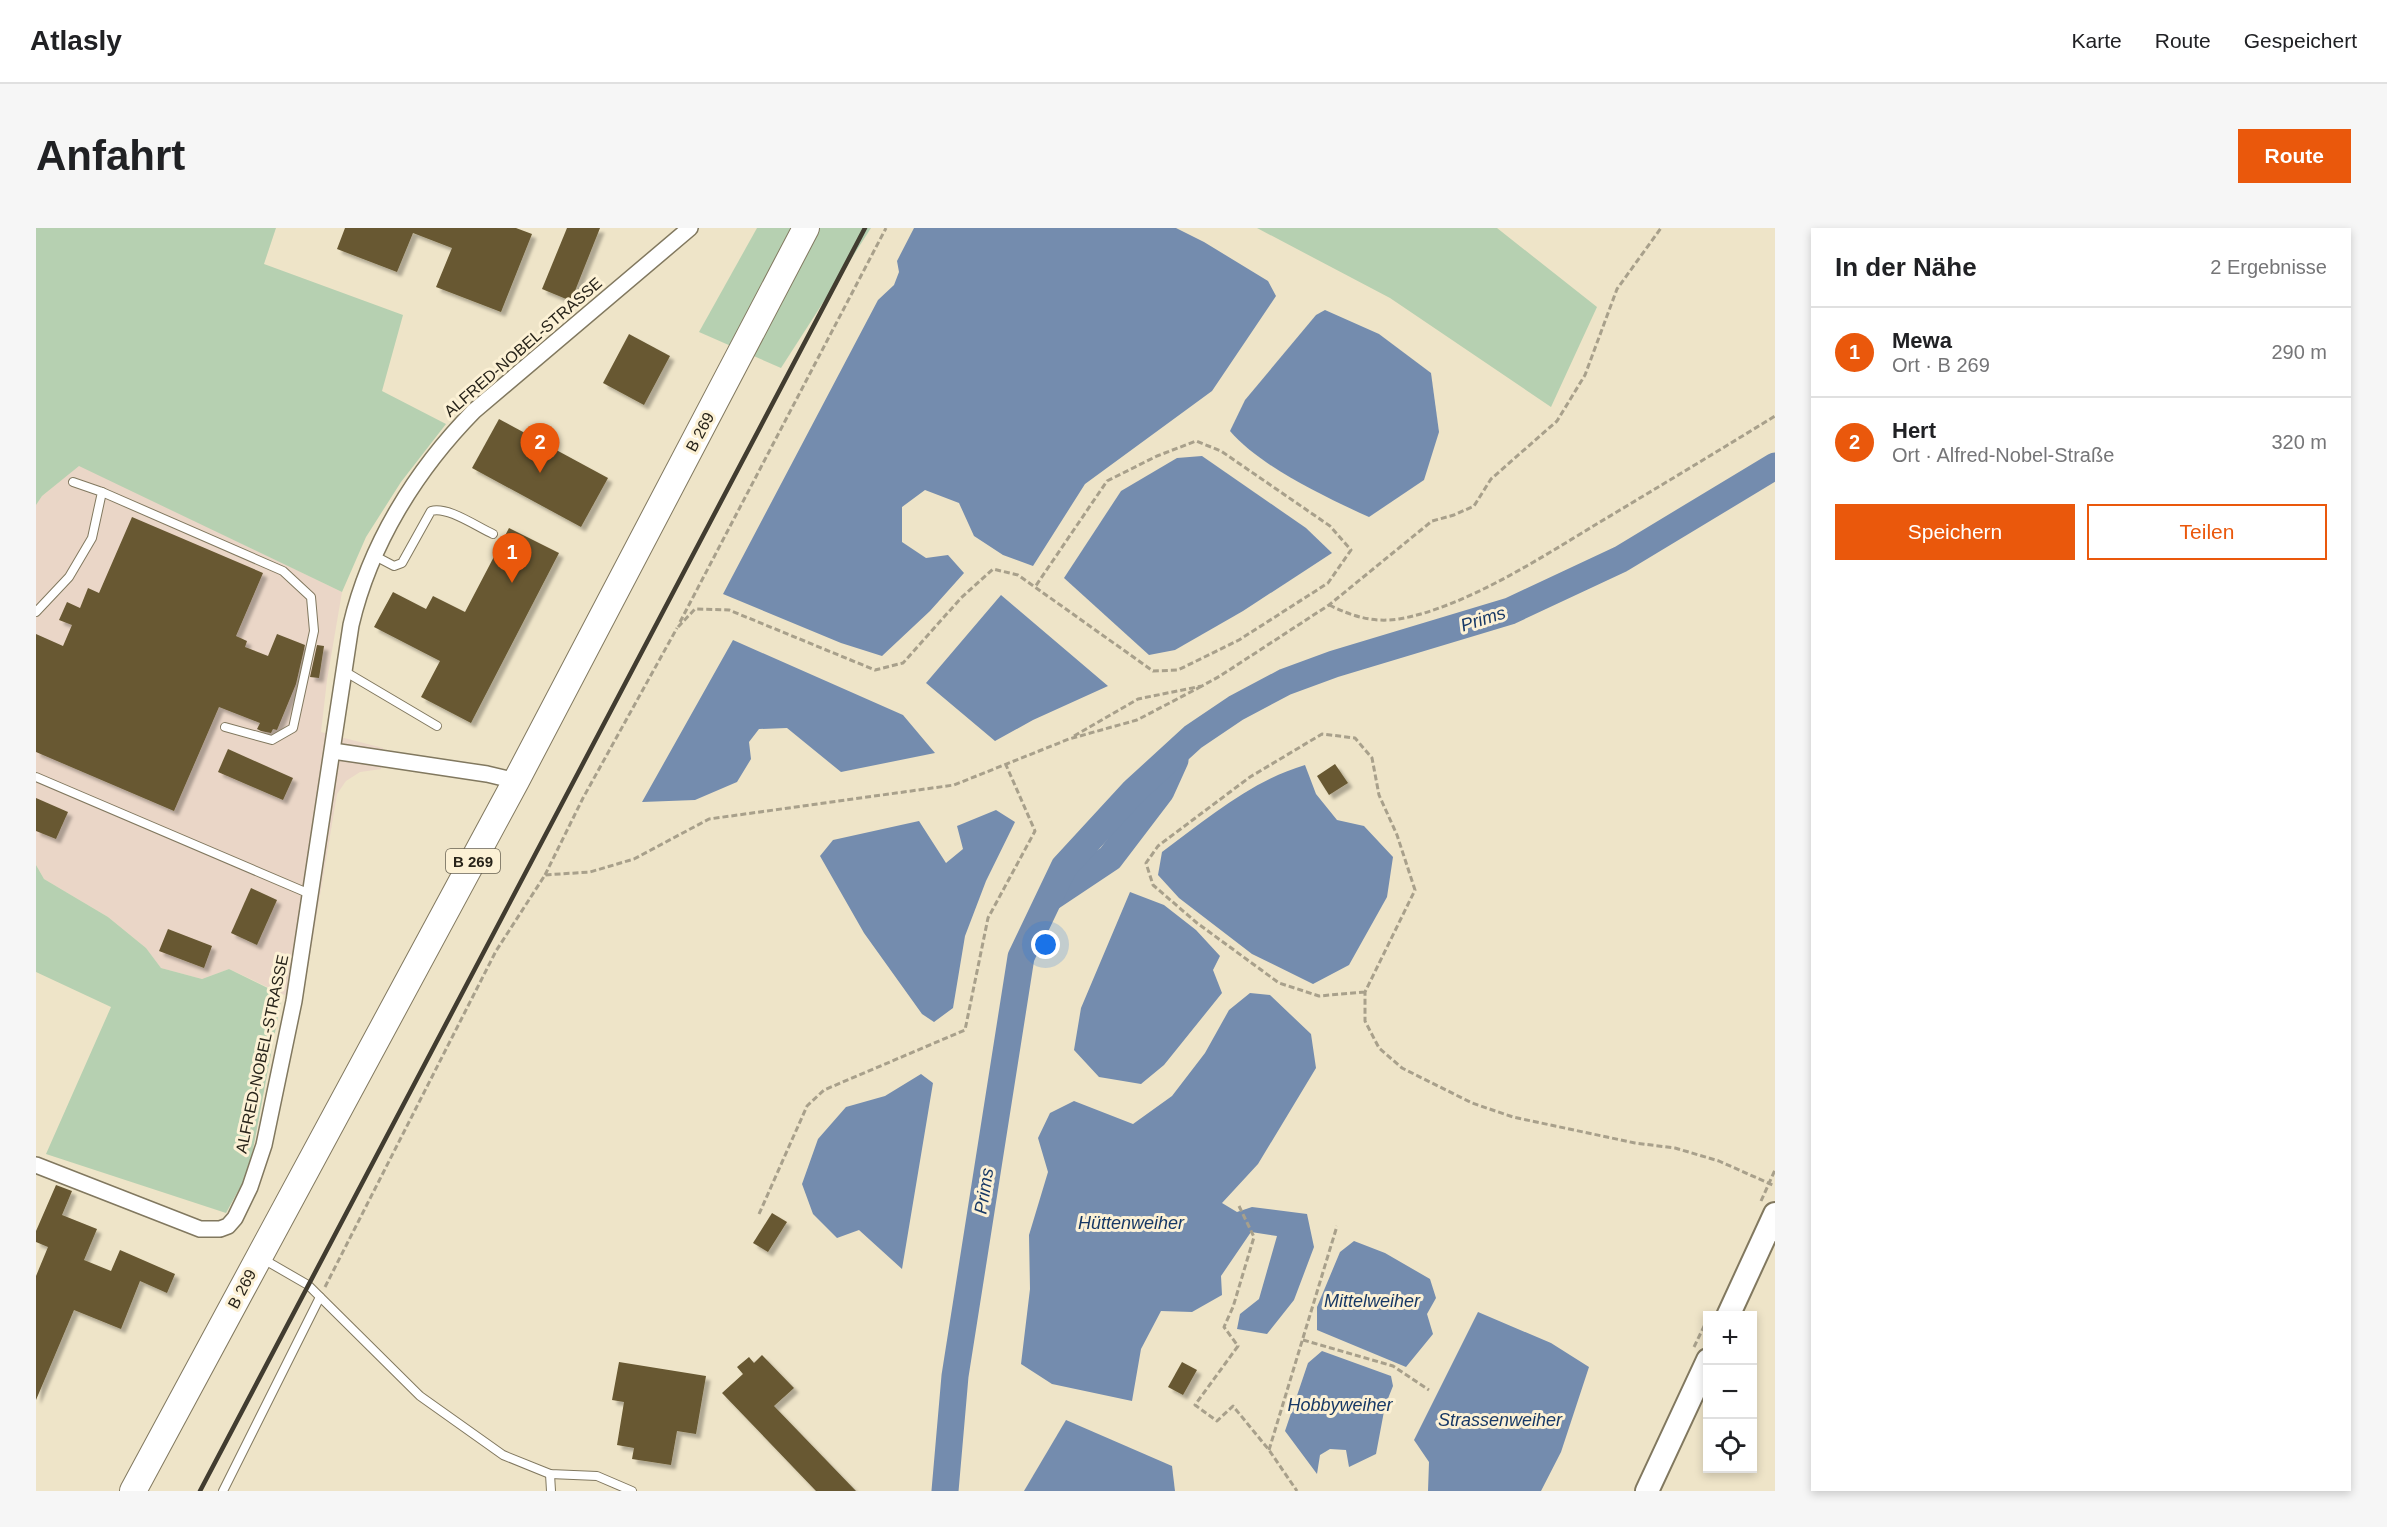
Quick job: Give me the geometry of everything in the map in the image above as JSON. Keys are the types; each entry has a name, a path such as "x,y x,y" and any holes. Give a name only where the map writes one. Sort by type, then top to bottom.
{"main road":[{"name":"B 269","path":"133,1491 516,781 806,228"},
{"path":"1730,1311 1775,1214"},
{"path":"1647,1491 1704,1365"}],"street":[{"name":"ALFRED-NOBEL-STRASSE","path":"36,1164 200,1229 220,1229 228,1226 235,1218 250,1187 264,1145 294,1001 333,751 343,670 358,594 375,555 393,518 447,438 483,403 690,228"},
{"path":"333,751 487,774 516,781"}],"lane":[{"path":"73,482 102,492 283,571 311,597 315,631 293,728 272,740 225,728"},
{"path":"36,612 69,577 92,538 102,492"},
{"path":"375,555 394,566 402,563 429,515 435,510 447,511 493,534"},
{"path":"343,670 437,726"},
{"path":"36,777 310,894"},
{"path":"259,1257 308,1285 420,1396 503,1455 550,1474 597,1476 632,1491"},
{"path":"223,1491 320,1297"},
{"path":"550,1474 551,1491"}],"path":[{"path":"320,1297 496,951 545,875 583,798 740,511 839,314 886,228"},
{"path":"545,875 590,872 634,859 709,819 954,785 1069,739 1137,720 1202,686 1329,605 1432,521 1474,506 1491,479 1557,421 1585,375 1617,289 1653,236 1661,228"},
{"path":"1329,605 1354,618 1374,620 1397,619 1425,613 1485,587 1538,560 1775,416"},
{"path":"678,627 695,609 729,610 875,670 903,663 961,598 993,569 1018,575 1153,672 1178,670 1239,640 1328,584 1351,550 1330,526 1221,452 1196,441 1156,456 1107,481 1035,587"},
{"path":"1069,739 1138,699 1202,686"},
{"path":"1365,992 1319,996 1279,983 1197,923 1153,885 1146,863 1158,846 1250,777 1322,734 1355,738 1372,758 1379,795 1397,835 1415,890 1365,992 1365,1021 1379,1048 1402,1068 1439,1088 1513,1117 1635,1143 1675,1148 1719,1161 1775,1186"},
{"path":"759,1214 807,1106 824,1090 965,1030 988,918 1035,831 1006,765"},
{"path":"1239,1206 1254,1237 1233,1307 1224,1327 1238,1346 1195,1405 1218,1421 1233,1406 1269,1450 1297,1491"},
{"path":"1269,1450 1337,1226"},
{"path":"1303,1340 1393,1366 1429,1390"}],"shaded area":[{"path":"79,465 342,592 321,732 383,748 381,769 360,772 346,781 337,794 302,1003 229,969 202,979 161,968 146,948 108,917 44,879 36,865 36,505 42,496"}],"green space":[{"path":"36,228 276,228 264,264 403,315 382,391 446,424 401,482 366,537 342,592 79,466 42,496 36,505"},
{"path":"757,228 871,228 781,368 699,332"},
{"path":"1257,228 1497,228 1597,307 1551,407 1390,298"},
{"path":"36,865 44,879 108,917 146,948 161,968 202,979 229,969 282,995 249,1171 226,1213 46,1154 111,1007 36,972"}],"water":[{"path":"914,228 1176,228 1204,242 1268,281 1276,296 1212,391 1085,484 1033,566 1003,555 974,536 959,503 925,490 902,507 902,542 926,558 948,555 964,573 930,611 882,656 841,643 723,594 878,300 894,285 899,272 897,261"},
{"path":"1325,310 1379,334 1431,373 1439,432 1424,480 1369,517 1276,469 1230,431 1245,400 1316,315"},
{"path":"1202,456 1306,528 1332,553 1243,611 1175,650 1149,655 1064,578 1121,491 1177,458"},
{"path":"1001,595 1108,686 1033,720 995,741 926,683"},
{"path":"733,640 903,715 935,753 841,772 787,728 759,729 749,742 751,759 737,782 695,800 642,802"},
{"path":"1305,765 1316,794 1337,820 1364,826 1393,857 1387,897 1349,965 1313,984 1252,954 1179,898 1158,875 1162,852 1248,791 1285,772"},
{"path":"996,810 1015,822 986,881 965,936 953,1008 934,1022 922,1014 864,933 820,856 833,840 919,821 946,863 963,849 957,826"},
{"path":"1130,892 1164,905 1196,930 1220,956 1213,970 1222,993 1164,1065 1141,1084 1099,1077 1074,1050 1081,1008"},
{"name":"Hüttenweiher","path":"1250,993 1270,995 1311,1034 1316,1068 1258,1164 1222,1203 1237,1212 1252,1207 1307,1214 1314,1247 1294,1300 1267,1334 1237,1329 1240,1314 1259,1299 1277,1236 1251,1232 1221,1276 1222,1295 1192,1312 1161,1311 1141,1349 1132,1401 1052,1384 1021,1364 1030,1289 1029,1235 1048,1172 1038,1138 1050,1113 1074,1101 1133,1124 1172,1096 1205,1053 1229,1010"},
{"path":"921,1074 933,1083 902,1269 859,1230 837,1238 813,1214 802,1184 818,1139 846,1107 885,1096"},
{"name":"Mittelweiher","path":"1354,1241 1385,1253 1430,1279 1436,1298 1427,1314 1433,1334 1406,1367 1317,1330 1317,1307 1340,1252"},
{"name":"Strassenweiher","path":"1478,1312 1551,1343 1589,1367 1561,1452 1541,1491 1428,1491 1429,1462 1414,1440"},
{"name":"Hobbyweiher","path":"1322,1351 1391,1376 1393,1386 1385,1406 1376,1454 1349,1467 1346,1450 1330,1449 1320,1455 1317,1474 1285,1431 1308,1363"},
{"path":"1066,1420 1172,1466 1175,1491 1024,1491"}],"building":[{"path":"345,228 516,228 532,234 501,312 436,287 452,248 413,233 397,272 337,249"},
{"path":"567,228 600,228 571,301 542,289"},
{"path":"629,334 670,356 644,405 603,383"},
{"path":"499,419 608,478 581,527 472,468"},
{"path":"132,517 263,573 236,636 247,641 245,647 268,656 277,634 305,645 296,684 277,730 273,729 271,733 261,731 257,729 260,723 219,707 174,811 36,752 36,634 63,646 72,625 59,620 67,602 80,608 88,588 99,593"},
{"path":"509,528 559,553 471,723 421,697 440,661 374,627 393,592 426,609 433,596 465,612"},
{"path":"317,645 324,646 319,678 310,677"},
{"path":"228,749 293,778 283,800 218,772"},
{"path":"1335,764 1348,783 1329,795 1317,776"},
{"path":"36,798 68,812 56,839 36,831"},
{"path":"251,888 277,900 257,945 231,933"},
{"path":"168,929 212,946 204,968 159,951"},
{"path":"56,1185 72,1191 62,1215 97,1229 84,1260 111,1271 120,1250 175,1274 167,1293 140,1281 121,1329 74,1310 36,1400 36,1276 48,1247 36,1242 36,1231"},
{"path":"772,1213 787,1222 768,1252 753,1243"},
{"path":"762,1355 794,1388 774,1406 856,1491 816,1491 722,1393 743,1374 737,1367 749,1357 754,1363"},
{"path":"619,1362 706,1376 696,1434 677,1431 671,1465 632,1459 634,1448 617,1445 624,1402 612,1400"},
{"path":"1182,1362 1197,1370 1183,1395 1168,1387"}],"waterway":[{"name":"Prims","path":"945,1491 955,1376 1021,957 1064,867 1134,791 1193,737 1236,708 1285,682 1334,664 1510,611 1621,559 1775,466"},
{"name":"Prims","path":"1050,898 1110,858 1161,791 1175,760"}],"railway":[{"path":"200,1491 865,228"}],"place":[{"name":"Hert","path":"540,473"},
{"name":"Mewa","path":"512,583"}]}
